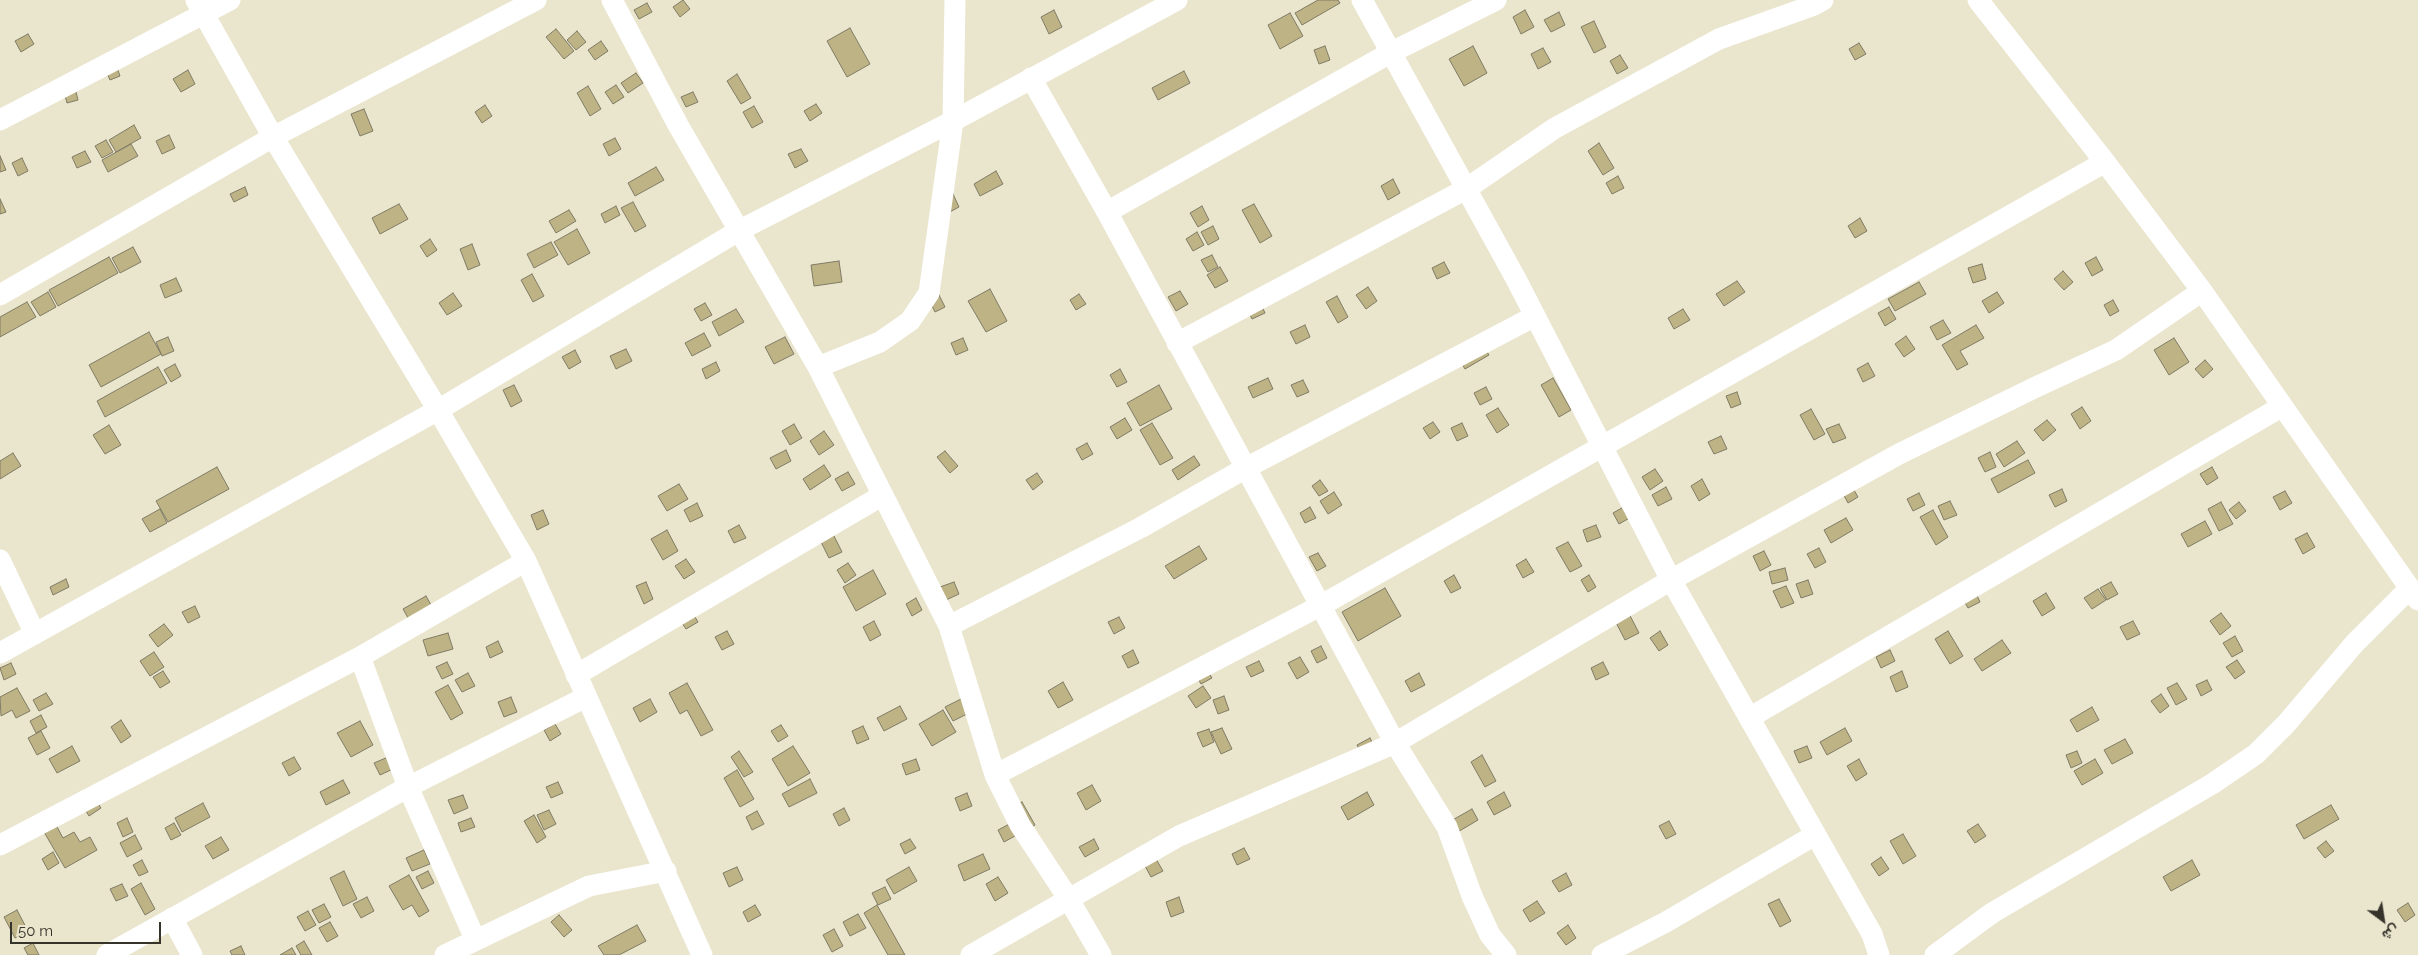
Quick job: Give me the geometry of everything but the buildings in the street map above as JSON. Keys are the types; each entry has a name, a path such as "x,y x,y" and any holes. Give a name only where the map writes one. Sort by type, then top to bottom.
{"street":[{"path":"0,120 200,7 230,0"},
{"path":"0,295 273,137 536,0"},
{"path":"612,0 678,125 818,367 949,626 995,775 1020,825 1068,898 1101,955"},
{"path":"818,367 880,342 910,321 930,293 953,121 955,0"},
{"path":"0,653 438,410 740,230 953,121 1176,0"},
{"path":"1362,0 1535,316 1671,580 1872,934 1879,955"},
{"path":"1107,212 1390,52 1496,0"},
{"path":"1177,343 1466,189 1555,128 1719,39 1814,5 1823,0"},
{"path":"1935,955 1992,913 2212,784 2256,754 2286,724 2355,643 2413,594 2202,291 2106,162 1978,0"},
{"path":"200,7 273,137 526,560 576,676 666,870 702,955"},
{"path":"1031,78 1107,212 1244,469 1395,743 1447,827 1472,896 1490,935 1506,955"},
{"path":"995,775 1320,606 2106,162"},
{"path":"971,955 1179,836 1395,743 1671,580 1899,454 2116,350 2202,291"},
{"path":"949,626 1140,528 1244,469 1535,316"},
{"path":"1749,718 2281,407"},
{"path":"576,676 883,496"},
{"path":"0,560 35,634"},
{"path":"0,845 360,657 526,560"},
{"path":"360,657 408,787 475,939"},
{"path":"107,955 408,787 586,697"},
{"path":"1602,955 1666,922 1816,834"},
{"path":"445,955 589,886 666,870"},
{"path":"172,918 192,955"}]}
